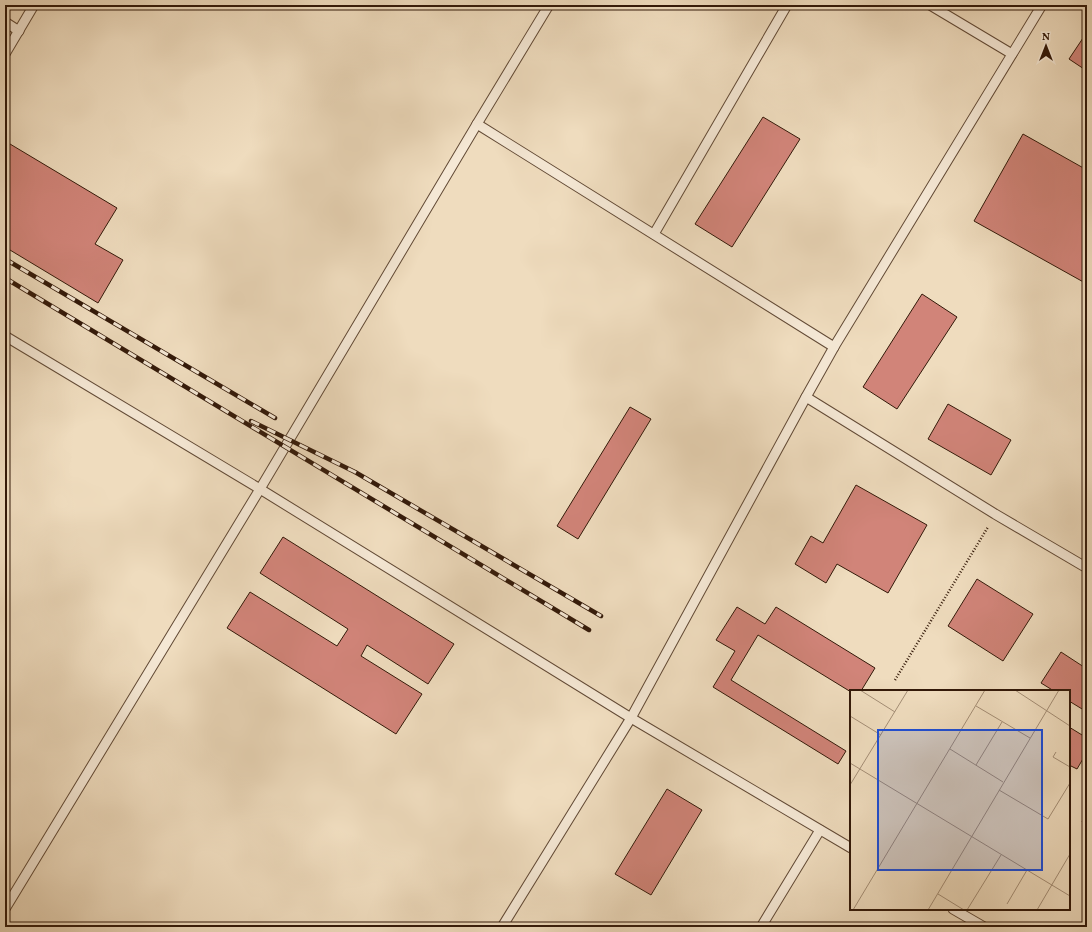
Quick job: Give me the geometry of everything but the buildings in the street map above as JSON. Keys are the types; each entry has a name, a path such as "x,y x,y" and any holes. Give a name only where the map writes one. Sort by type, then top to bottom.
{"lane":[{"path":"5,54 34,5"},
{"path":"5,909 260,489 549,5"},
{"path":"654,234 787,5"},
{"path":"930,5 1012,54"},
{"path":"502,927 631,718 834,347 1042,5"},
{"path":"5,22 19,31"},
{"path":"477,124 834,347"},
{"path":"5,336 260,489 631,718 850,847"},
{"path":"806,397 995,514 1087,568"},
{"path":"761,927 820,830"},
{"path":"955,910 984,927"}],"path":[{"path":"894,680 995,514"}],"railway":[{"path":"5,259 275,418"},
{"path":"5,278 589,630"},
{"path":"251,421 355,472 601,616"}]}
